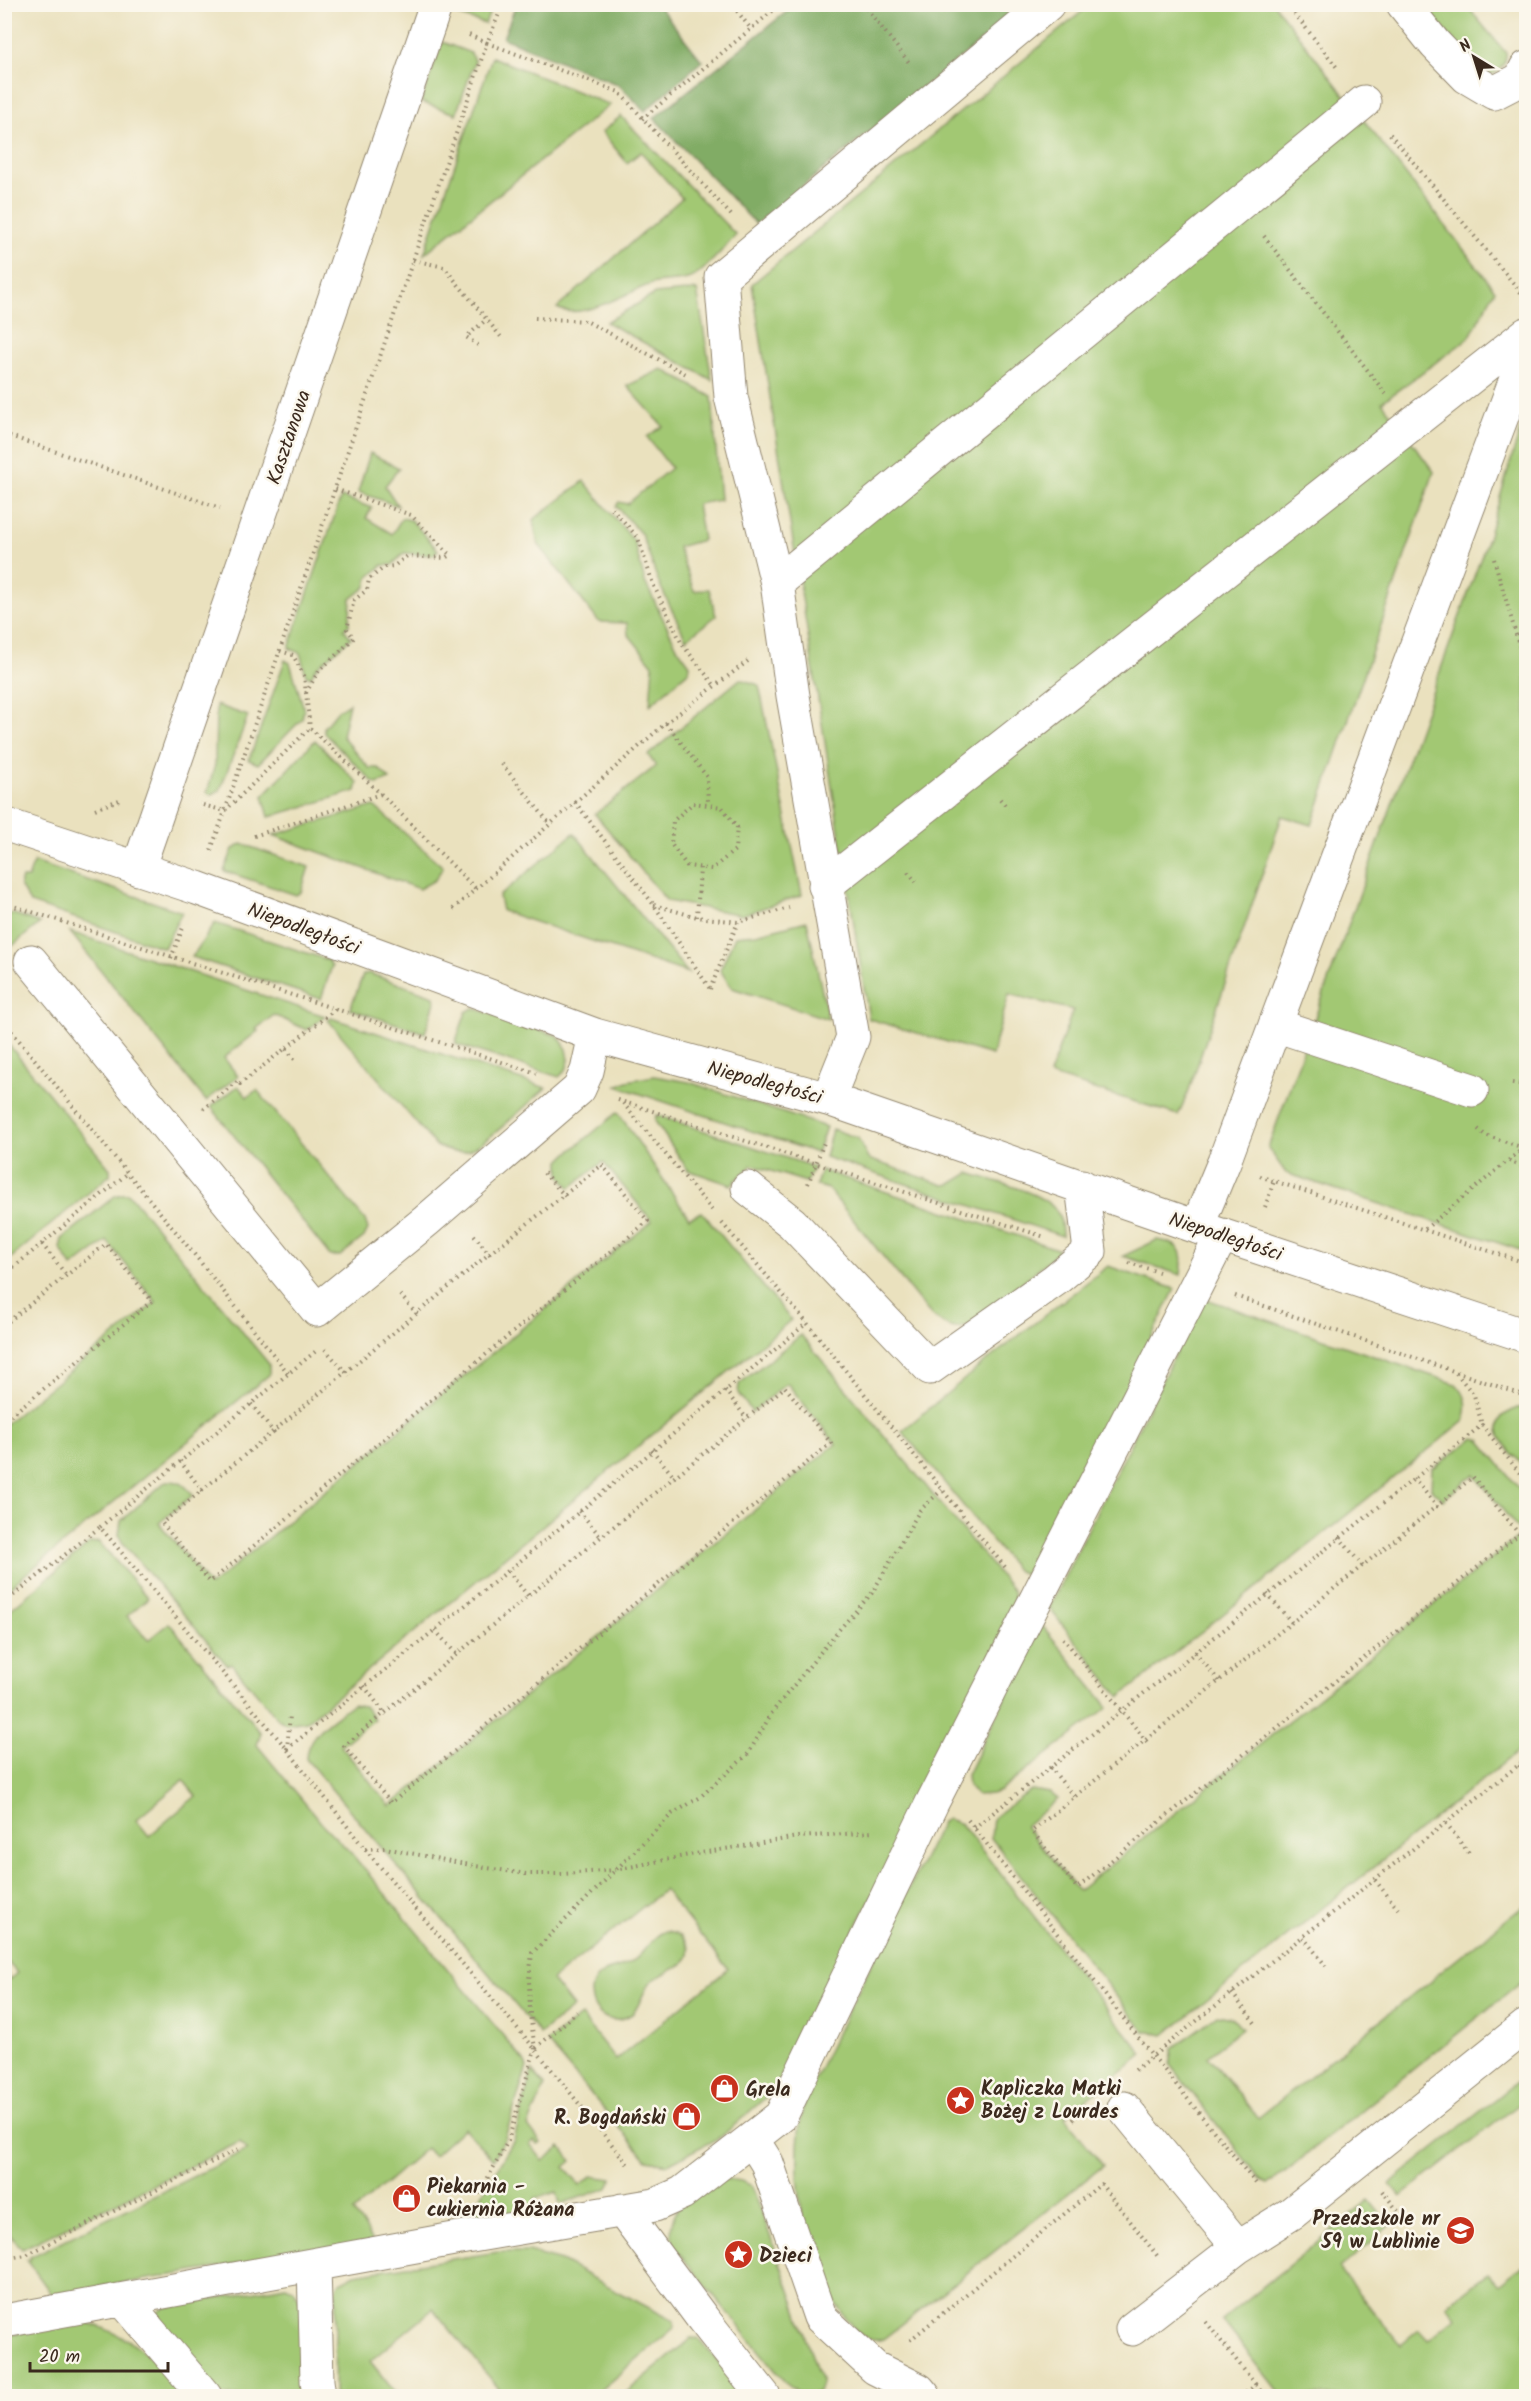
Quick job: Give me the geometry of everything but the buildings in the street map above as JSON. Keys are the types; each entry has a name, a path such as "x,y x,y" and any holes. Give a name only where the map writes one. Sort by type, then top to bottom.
{"street":[{"name":"Kasztanowa","path":"138,869 436,4"},
{"path":"829,1114 853,1037 826,891 777,583 731,398 721,277 1048,4"},
{"path":"1403,4 1435,44 1467,78 1494,93 1521,79 1527,68"},
{"path":"777,583 1364,102"},
{"path":"826,891 1527,334"},
{"path":"4,2322 454,2239 655,2205 682,2193 781,2116 926,1817 1034,1602 1224,1235 1224,1162 1527,352"},
{"name":"Niepodległości","path":"4,824 197,888 595,1035 829,1114 1082,1186 1527,1336"},
{"path":"31,961 317,1310 426,1221 579,1089 588,1071 595,1035"},
{"path":"1275,1025 1472,1090"},
{"path":"748,1188 792,1223 930,1368 1045,1287 1090,1251 1082,1186"},
{"path":"1132,2329 1238,2247 1292,2213 1527,2026"},
{"path":"1124,2108 1238,2247"},
{"path":"752,2139 767,2163 820,2317 875,2368 919,2390 924,2397"},
{"path":"622,2210 764,2397"},
{"path":"314,2265 319,2397"},
{"path":"124,2301 206,2397"}],"path":[{"path":"642,119 781,4"},
{"path":"863,4 937,97"},
{"path":"1287,4 1364,102 1527,300"},
{"path":"737,11 751,29"},
{"path":"225,811 487,42 619,92 759,246"},
{"path":"1240,205 1411,426"},
{"path":"413,260 444,267 501,337"},
{"path":"535,318 586,321 731,398"},
{"path":"478,345 466,337 486,320"},
{"path":"4,434 229,511"},
{"path":"306,693 318,672 354,638 347,629 354,600 367,590 369,579 385,567 394,566 408,556 446,558 450,555 411,514 335,489"},
{"path":"612,508 638,538 653,584 682,644 715,686"},
{"path":"1491,549 1527,669"},
{"path":"453,909 666,723 784,633"},
{"path":"280,651 293,656 304,676 309,728 381,794 475,888"},
{"path":"666,723 707,777 708,805"},
{"path":"225,811 309,728"},
{"path":"502,764 550,824"},
{"path":"254,836 381,794"},
{"path":"165,795 225,811"},
{"path":"575,802 654,905 710,989 738,922"},
{"path":"693,803 722,807 737,827 735,849 712,869 700,868 687,866 671,844 673,821 693,803"},
{"path":"697,917 700,868"},
{"path":"654,905 697,917 738,922 826,891"},
{"path":"4,903 171,958 337,1008 579,1089 817,1162 1090,1251 1199,1283"},
{"path":"171,1133 238,1081 240,1084 337,1008"},
{"path":"4,1022 288,1374"},
{"path":"286,1049 296,1061"},
{"path":"792,1223 817,1162 829,1114"},
{"path":"1425,1230 1527,1146"},
{"path":"1509,1161 1527,1168"},
{"path":"602,1165 648,1221 210,1582 162,1523 491,1256 602,1165"},
{"path":"540,1168 565,1196"},
{"path":"4,1275 128,1173"},
{"path":"1527,1263 1274,1181 1224,1235 1233,1296 1527,1396"},
{"path":"468,1227 491,1256"},
{"path":"42,1244 67,1276"},
{"path":"4,1324 105,1244 152,1301 4,1421"},
{"path":"393,1288 418,1316"},
{"path":"286,1749 508,1571 807,1323 1146,1741"},
{"path":"322,1346 347,1374"},
{"path":"1455,1372 1474,1395 1482,1425 1527,1482"},
{"path":"785,1387 831,1443 391,1803 345,1746 386,1715 747,1419 785,1387"},
{"path":"725,1390 747,1419"},
{"path":"251,1404 275,1433"},
{"path":"974,1828 1482,1425"},
{"path":"652,1450 675,1478"},
{"path":"180,1461 203,1492"},
{"path":"1473,1477 1519,1534 1077,1888 1032,1831 1363,1567 1473,1477"},
{"path":"1414,1478 1438,1507"},
{"path":"454,2239 508,2141 535,2049 530,2014 529,1980 532,1953 672,1814 699,1798 748,1754 773,1711 872,1593 920,1510 942,1490"},
{"path":"579,1510 602,1538"},
{"path":"4,1604 100,1527 286,1749 365,1849 535,2049 634,2172 655,2205"},
{"path":"1339,1537 1363,1567"},
{"path":"508,1571 529,1597"},
{"path":"1267,1594 1292,1624"},
{"path":"435,1630 458,1656"},
{"path":"1195,1652 1220,1682"},
{"path":"364,1686 386,1715"},
{"path":"286,1749 290,1715"},
{"path":"365,1849 385,1848 525,1874 615,1870 631,1865 798,1837 898,1830 926,1817 968,1820 1152,2056 1527,1759"},
{"path":"1519,1765 1527,1775"},
{"path":"1050,1766 1075,1798"},
{"path":"1446,1823 1469,1853"},
{"path":"1375,1880 1398,1910"},
{"path":"1303,1937 1326,1966"},
{"path":"4,1969 12,1977"},
{"path":"1232,1993 1255,2023"},
{"path":"535,2049 577,2012"},
{"path":"4,2259 26,2254 240,2148"},
{"path":"875,2368 1101,2184"},
{"path":"1378,2186 1406,2221"},
{"path":"1241,2397 1256,2385 1265,2397"}],"green space":[{"path":"455,4 493,5 485,24 452,13"},
{"path":"1274,4 1495,290 1469,338 1382,402 1434,472 1312,825 1282,816 1188,1093 1178,1115 1049,1075 1073,1010 1009,994 992,1055 869,1019 752,284 1090,5"},
{"path":"516,5 658,5 702,61 645,111 619,85 503,38"},
{"path":"795,5 1025,5 756,224 654,118"},
{"path":"1424,5 1466,5 1506,53 1502,66 1491,75 1475,68"},
{"path":"442,42 471,53 475,61 456,114 421,102"},
{"path":"492,57 610,105 424,254"},
{"path":"621,116 736,235 693,277 652,284 605,304 579,311 557,308 682,198 641,152 627,163 602,132"},
{"path":"697,290 712,380 606,322 655,294"},
{"path":"662,369 712,397 720,500 697,504 703,540 678,547 694,591 709,589 716,616 686,639 658,581 642,535 616,506 619,502 627,504 671,468 647,437 663,426 627,386"},
{"path":"1526,410 1526,1252 1286,1173 1268,1148 1488,538"},
{"path":"370,453 399,468 385,486 398,506 358,492"},
{"path":"584,481 634,541 645,582 677,647 690,665 689,671 650,705 653,665 628,634 627,623 599,622 538,544 533,520"},
{"path":"341,497 372,508 366,518 392,534 402,518 411,520 438,550 433,555 404,553 392,565 383,565 368,578 366,587 351,599 349,625 344,629 351,638 315,669 311,677 306,675 300,653 289,648"},
{"path":"285,660 290,663 304,709 302,719 258,764 249,760"},
{"path":"740,679 759,685 802,895 742,915 667,901 595,814 656,766 648,755"},
{"path":"349,703 342,736 369,768 378,768 390,779 377,784 373,782 324,733 324,727 338,710"},
{"path":"216,705 248,716 220,790 212,795 207,793 215,765"},
{"path":"315,740 358,783 356,791 269,817 263,796"},
{"path":"374,806 443,867 435,880 419,889 273,835"},
{"path":"574,833 688,973 502,911 499,896"},
{"path":"242,844 309,867 301,892 296,895 224,871 233,849"},
{"path":"34,862 182,912 164,948 30,903 20,886 22,878 28,878"},
{"path":"5,914 14,914 40,923 5,952"},
{"path":"807,921 828,1019 732,988 720,970 735,936 756,934"},
{"path":"215,923 328,960 332,966 321,999 192,957"},
{"path":"70,932 325,1016 307,1030 274,1015 224,1058 238,1076 206,1101"},
{"path":"368,973 434,996 435,1002 425,1033 350,1009 363,975"},
{"path":"473,1008 558,1036 567,1049 569,1060 566,1070 559,1077 455,1044 466,1012"},
{"path":"331,1018 546,1088 495,1133 474,1148 462,1152 446,1150 435,1145 328,1020"},
{"path":"5,1040 110,1169 110,1175 5,1263"},
{"path":"654,1076 689,1082 826,1127 817,1153 617,1086 627,1081"},
{"path":"238,1086 247,1097 257,1090 365,1220 368,1229 364,1237 340,1256 330,1256 211,1107"},
{"path":"618,1112 689,1218 702,1212 791,1320 307,1721 286,1724 278,1719 231,1663 227,1665 122,1542 119,1535 121,1521 166,1481 179,1482 185,1486 193,1495 159,1523 210,1586 652,1221 603,1162 570,1188 560,1174 560,1161"},
{"path":"656,1115 814,1167 806,1182 752,1165 731,1185 688,1170 655,1121"},
{"path":"832,1129 858,1138 868,1159 944,1185 951,1184 969,1173 1015,1187 1038,1197 1057,1212 1061,1222 1062,1236 825,1157"},
{"path":"821,1170 1060,1250 975,1323 962,1328 952,1328 931,1315 828,1189 816,1185"},
{"path":"129,1194 269,1364 269,1375 5,1591 5,1424 156,1302 107,1241 72,1267 60,1248 62,1239 115,1196"},
{"path":"1157,1240 1172,1244 1180,1250 1181,1275 1123,1256"},
{"path":"1108,1266 1175,1289 1035,1573 1026,1575 1016,1570 902,1431 985,1362"},
{"path":"1203,1298 1456,1384 1465,1397 1466,1416 1464,1421 1120,1697 1049,1608"},
{"path":"801,1335 1013,1591 1017,1607 780,2079 765,2098 722,2136 668,2164 647,2160 547,2042 581,2016 616,2060 728,1969 664,1890 552,1980 573,2007 540,2034 306,1759 307,1750 316,1734 352,1704 364,1706 374,1719 341,1746 390,1806 836,1444 787,1383 752,1412 738,1393 739,1384"},
{"path":"1526,1407 1526,1469 1501,1438 1499,1423 1502,1416 1517,1408"},
{"path":"1474,1438 1480,1440 1526,1497 1526,1745 1164,2035 1144,2031 991,1838 993,1818 1031,1790 1050,1793 1058,1799 1025,1826 1078,1891 1522,1534 1474,1474 1443,1500 1431,1488 1432,1469"},
{"path":"99,1542 148,1598 127,1616 148,1640 169,1623 261,1733 257,1745 323,1825 351,1853 527,2067 505,2138 493,2160 464,2128 433,2156 426,2148 353,2212 373,2242 52,2295 27,2260 247,2150 240,2142 22,2249 5,2229 5,1983 17,1973 5,1959 5,1614 90,1543","holes":["183,1780 196,1796 149,1836 136,1820"]},
{"path":"1041,1624 1108,1707 1000,1791 976,1795 968,1786 967,1775"},
{"path":"947,1819 961,1824 1143,2054 1065,2117 1103,2166 883,2339 869,2339 857,2332 847,2320 826,2287 815,2262 801,2207 798,2179 800,2124 809,2089 942,1822"},
{"path":"1526,1904 1526,1979 1272,2182 1267,2184 1261,2180 1170,2065 1173,2048 1217,2015 1233,2018 1242,2028 1208,2056 1258,2118"},
{"path":"666,1931 678,1934 686,1942 689,1950 684,1962 651,1982 632,2014 615,2020 608,2019 597,2011 591,1998 596,1979 604,1972 633,1961 656,1937"},
{"path":"532,2071 545,2086 528,2126 541,2143 538,2145 534,2141 530,2144 543,2161 561,2147 572,2161 565,2167 580,2185 592,2176 612,2179 608,2188 560,2204 557,2192 535,2198 538,2210 482,2224 473,2210 514,2140"},
{"path":"1526,2075 1526,2099 1400,2197 1389,2184"},
{"path":"718,2178 742,2181 752,2186 821,2379 817,2393 800,2393 784,2381 674,2247 671,2234 675,2213 689,2198"},
{"path":"1369,2200 1390,2226 1339,2269 1401,2345 1419,2330 1428,2340 1456,2317 1447,2305 1488,2273 1499,2285 1526,2264 1526,2396 1282,2396 1222,2320"},
{"path":"498,2252 528,2252 561,2261 674,2321 674,2328 593,2396 505,2396 433,2309 370,2361 398,2396 336,2396 334,2394 336,2289 340,2282 355,2274"},
{"path":"286,2286 294,2290 302,2303 303,2396 216,2396 155,2314 166,2307"},
{"path":"85,2322 117,2334 142,2350 186,2396 5,2396 5,2335"},
{"path":"698,2338 747,2396 622,2396 691,2339"}],"place":[{"name":"Grela","path":"725,2089"},
{"name":"Kapliczka Matki Bożej z Lourdes","path":"960,2100"},
{"name":"R. Bogdański","path":"687,2117"},
{"name":"Piekarnia - cukiernia Różana","path":"406,2198"},
{"name":"Przedszkole nr 59 w Lublinie","path":"1461,2230"},
{"name":"Dzieci","path":"738,2255"}]}
